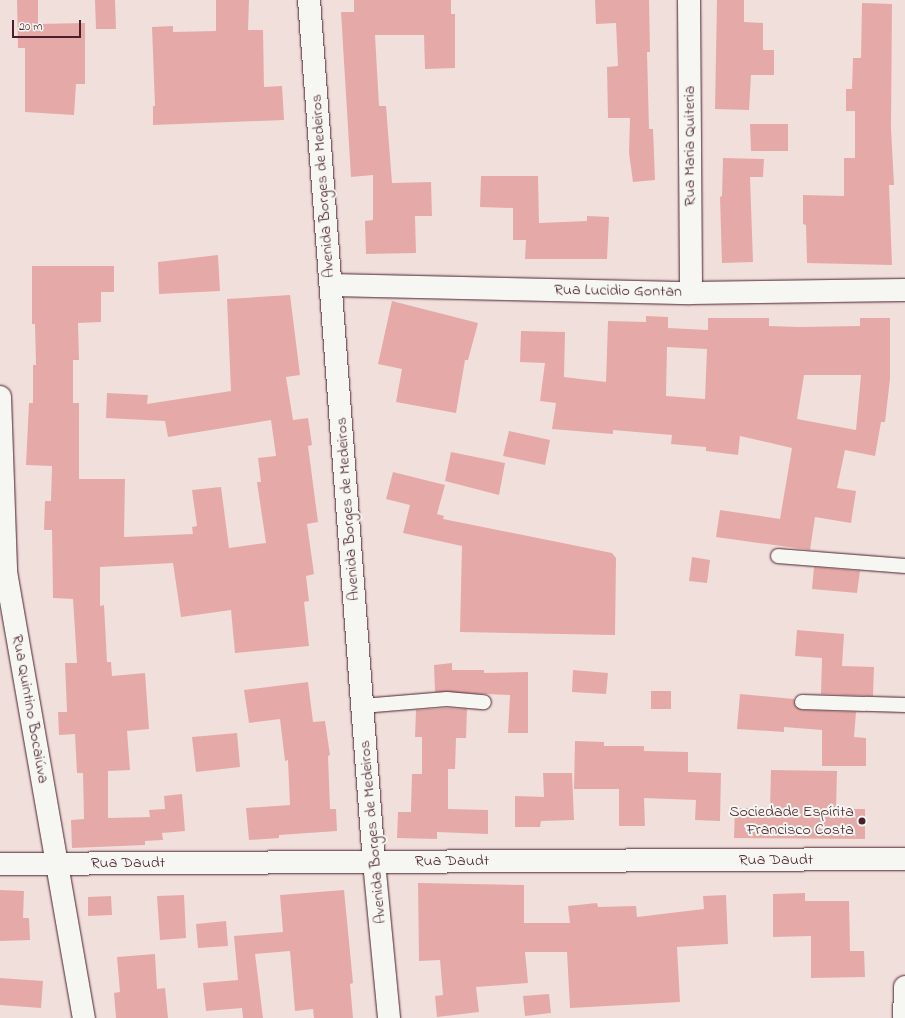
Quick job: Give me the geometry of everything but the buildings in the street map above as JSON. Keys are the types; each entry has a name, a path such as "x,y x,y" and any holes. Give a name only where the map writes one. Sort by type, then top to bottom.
{"street":[{"name":"Avenida Borges de Medeiros","path":"309,0 374,862 389,1018"},
{"name":"Rua Maria Quiteria","path":"689,0 691,293"},
{"name":"Rua Lucidio Gontan","path":"331,285 691,293 905,290"},
{"name":"Rua Quintino Bocaiúva","path":"0,397 6,572 84,1018"},
{"name":"Rua Daudt","path":"0,864 905,859"},
{"path":"904,1018 905,987"}],"lane":[{"path":"778,556 905,566"},
{"path":"362,706 447,699 484,702"},
{"path":"802,702 905,705"}],"place":[{"name":"Sociedade Espírita Francisco Costa","path":"862,821"}]}
